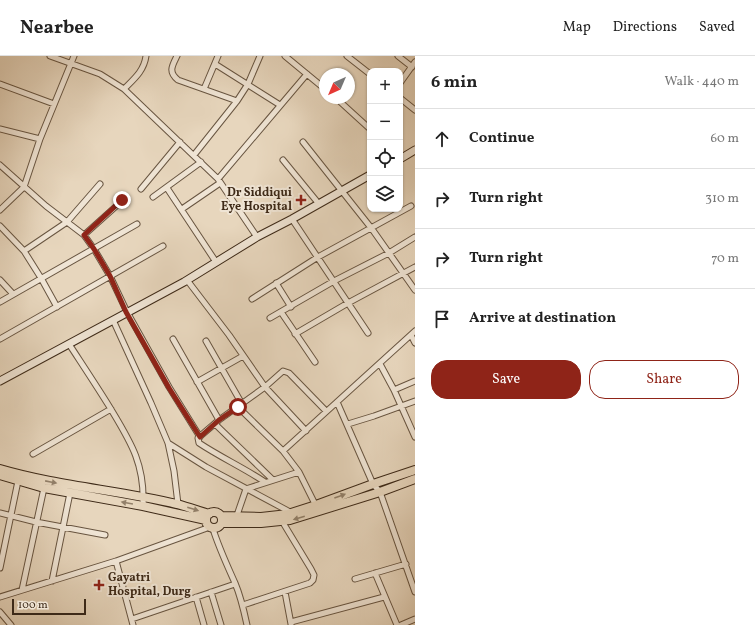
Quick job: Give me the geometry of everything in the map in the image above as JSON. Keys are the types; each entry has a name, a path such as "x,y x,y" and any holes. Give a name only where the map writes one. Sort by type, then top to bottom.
{"main road":[{"path":"0,469 143,502 210,523"},
{"path":"210,523 214,512 221,519 282,522 317,509 373,484 415,470"},
{"path":"0,475 44,488 70,493 143,502 178,504 217,528 221,519"},
{"path":"236,520 261,518 317,509 380,492 415,479"}],"street":[{"path":"50,56 100,74 116,83 123,89 194,155 219,181 257,237"},
{"path":"0,210 24,187 40,139 74,56"},
{"path":"123,89 138,75 143,68 146,56"},
{"path":"177,56 171,68 174,77 178,80 237,101"},
{"path":"204,88 218,56"},
{"path":"194,155 237,101 248,84 260,56"},
{"path":"286,56 319,84"},
{"path":"347,56 367,72"},
{"path":"398,56 413,65 403,80"},
{"path":"214,64 280,105"},
{"path":"182,209 219,181 307,74"},
{"path":"0,84 54,104"},
{"path":"403,100 415,110"},
{"path":"343,104 367,126"},
{"path":"0,129 40,139"},
{"path":"141,189 180,142"},
{"path":"303,142 372,229 414,289"},
{"path":"403,156 415,150"},
{"path":"283,160 319,204"},
{"path":"153,197 201,162"},
{"path":"0,165 24,187 84,235 110,276 126,312 169,388 200,437"},
{"path":"0,381 188,280 257,237 368,176"},
{"path":"24,251 67,222 100,184"},
{"path":"167,188 216,262"},
{"path":"84,235 122,200"},
{"path":"252,299 318,257 372,229 411,206"},
{"path":"292,219 368,333"},
{"path":"0,302 137,224"},
{"path":"0,226 24,251 57,307"},
{"path":"270,318 334,281 389,253 415,237"},
{"path":"0,339 163,246"},
{"path":"295,334 348,303 415,267"},
{"path":"0,280 13,294"},
{"path":"188,280 265,387 306,430"},
{"path":"276,283 290,307"},
{"path":"281,312 315,362"},
{"path":"113,320 168,443 174,471 178,504"},
{"path":"413,333 415,343"},
{"path":"283,451 413,333"},
{"path":"173,339 217,422 273,480"},
{"path":"206,341 240,406 283,451 299,472 317,509"},
{"path":"69,344 127,435 139,461 142,476 143,502"},
{"path":"197,382 243,356"},
{"path":"380,364 402,406 415,437"},
{"path":"265,482 199,443 198,438 217,422 265,387 280,373 286,371 326,411"},
{"path":"394,390 415,381"},
{"path":"348,424 415,401"},
{"path":"337,402 348,424 373,484 380,492 415,592"},
{"path":"33,454 111,409"},
{"path":"168,443 206,467 292,513"},
{"path":"246,489 299,472"},
{"path":"0,568 18,481"},
{"path":"22,590 44,488"},
{"path":"236,520 246,489"},
{"path":"52,581 70,493"},
{"path":"0,513 36,522 105,535"},
{"path":"243,605 286,592 310,583 313,580 314,575 282,522"},
{"path":"0,597 116,561 210,523 243,605 247,625"},
{"path":"116,561 133,625"},
{"path":"355,579 406,564"},
{"path":"375,573 397,625"},
{"path":"132,619 235,584"},
{"path":"211,592 222,625"},
{"path":"286,592 291,624 384,597"},
{"path":"196,597 204,625"},
{"path":"0,612 11,625"},
{"path":"401,625 415,619"}],"place":[{"name":"Dr Siddiqui Eye Hospital","path":"301,200"},
{"name":"Gayatri Hospital, Durg","path":"99,585"}],"route":[{"path":"122,200 84,235 110,276 126,312 169,388 200,437 219,420 238,407"}]}
